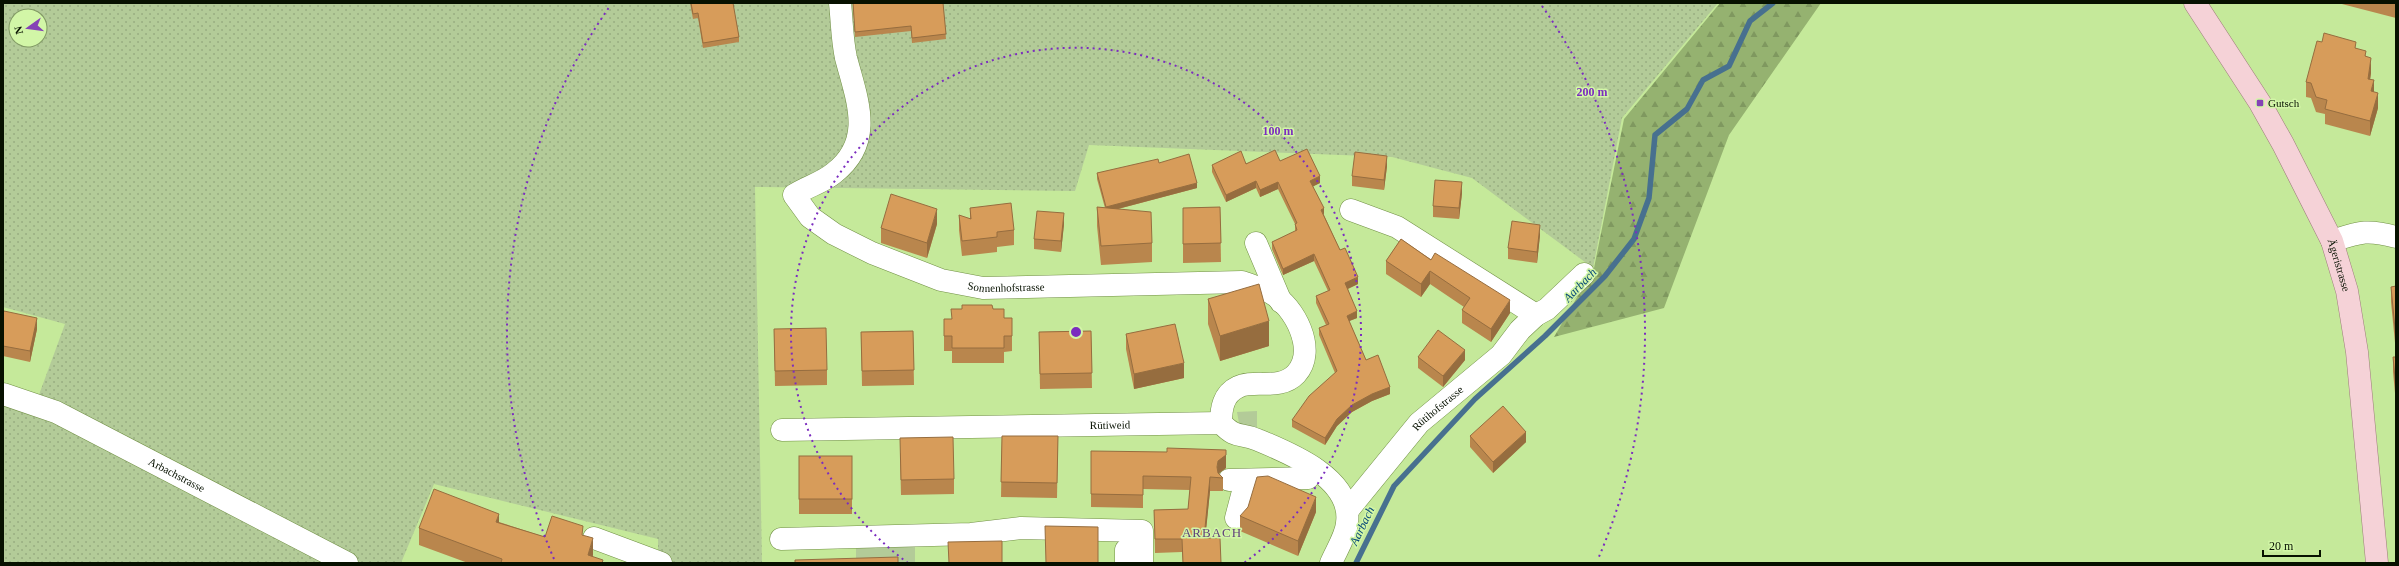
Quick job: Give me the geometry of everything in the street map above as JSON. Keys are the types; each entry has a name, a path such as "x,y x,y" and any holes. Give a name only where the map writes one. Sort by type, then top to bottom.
{"main road":[{"name":"Ägeristrasse","path":"2195,3 2221,40 2264,110 2332,241 2347,291 2357,352 2377,563"}],"street":[{"name":"Sonnenhofstrasse","path":"840,3 846,56 861,119 857,145 846,162 833,174 794,196 810,217 828,230 872,253 941,280 983,288 1242,282 1272,294 1293,314 1304,337 1304,360 1296,374 1278,383 1238,386 1228,396 1221,408 1220,423"},
{"path":"1350,210 1397,227 1536,315"},
{"path":"2332,241 2358,232 2375,231 2396,237"},
{"path":"1256,243 1281,302"},
{"name":"Rütihofstrasse","path":"1348,510 1418,424 1502,355 1520,330 1536,315 1547,310 1584,274"},
{"name":"Arbachstrasse","path":"3,394 56,412 347,563"},
{"path":"1220,423 1231,434 1256,439 1315,468 1339,489 1348,510 1347,525 1331,563"},
{"name":"Rütiweid","path":"782,430 1220,423"},
{"path":"1236,518 1238,480 1308,478 1315,468"},
{"path":"781,539 971,534 1021,528 1142,531 1131,559"},
{"path":"594,538 660,563"}],"green space":[{"path":"3,3 1718,3 1622,118 1593,268 1472,178 1392,157 1089,145 1075,191 755,187 762,563 658,563 658,539 434,484 401,563 3,563 3,402 33,411 65,324 3,307"},
{"path":"1720,3 1821,3 1729,135 1664,308 1554,337 1594,268 1624,119"},
{"path":"1257,411 1257,430 1239,423 1237,412"},
{"path":"856,546 915,547 915,563 856,563"}],"building":[{"path":"691,3 733,3 739,37 703,43 698,13 693,14"},
{"path":"853,3 943,3 946,34 912,38 911,26 855,32"},
{"path":"2324,33 2356,42 2355,48 2366,51 2365,56 2371,58 2368,79 2374,80 2371,91 2378,93 2370,121 2325,109 2327,100 2316,97 2311,83 2306,82 2317,41 2322,42"},
{"path":"1307,149 1320,176 1310,181 1324,208 1321,210 1340,250 1345,248 1358,277 1345,283 1357,311 1347,316 1366,360 1378,355 1390,387 1372,394 1352,405 1337,419 1325,438 1292,420 1309,396 1337,371 1319,328 1329,324 1316,296 1330,290 1314,254 1283,269 1272,242 1297,230 1295,224 1297,223 1278,182 1260,190 1256,181 1226,195 1212,165 1241,151 1246,164 1275,150 1280,161"},
{"path":"1355,152 1387,156 1384,180 1352,176"},
{"path":"1189,154 1197,183 1106,207 1097,173 1158,159 1159,163"},
{"path":"1435,180 1462,182 1459,208 1433,206"},
{"path":"891,194 937,209 927,243 881,228"},
{"path":"1011,203 1014,230 997,232 997,237 962,241 959,215 971,219 970,208"},
{"path":"1097,207 1151,212 1152,243 1101,246"},
{"path":"1220,207 1221,243 1183,244 1183,208"},
{"path":"1037,211 1064,213 1061,241 1034,239"},
{"path":"1512,221 1540,225 1537,252 1508,248"},
{"path":"1401,239 1431,260 1435,253 1510,300 1491,329 1462,310 1470,298 1430,271 1421,284 1386,261"},
{"path":"1259,284 1269,321 1220,336 1208,299"},
{"path":"2396,286 2396,339 2391,287"},
{"path":"962,305 992,305 993,309 1004,309 1004,318 1012,318 1012,336 1004,336 1004,348 952,348 952,336 944,336 944,319 952,319 951,309 962,309"},
{"path":"4,311 37,318 30,351 3,346"},
{"path":"1175,324 1184,363 1134,374 1126,334"},
{"path":"826,328 827,370 775,371 774,329"},
{"path":"1438,330 1465,350 1443,376 1418,357"},
{"path":"913,331 914,370 862,371 861,332"},
{"path":"1091,331 1092,373 1040,374 1039,332"},
{"path":"2393,357 2396,357 2396,389"},
{"path":"1503,406 1526,432 1493,462 1470,436"},
{"path":"1002,436 1058,436 1057,483 1001,482"},
{"path":"953,437 954,479 901,480 900,438"},
{"path":"1167,448 1226,450 1226,455 1218,461 1217,467 1218,473 1223,478 1210,477 1204,538 1220,538 1221,563 1183,563 1182,539 1155,539 1154,510 1188,509 1191,477 1143,476 1143,495 1091,494 1091,451 1167,452"},
{"path":"799,456 852,456 852,499 799,499"},
{"path":"1268,476 1316,497 1298,541 1240,516 1248,507 1257,477"},
{"path":"434,489 499,514 496,522 545,537 552,516 583,526 582,535 593,538 588,555 603,560 602,563 501,563 502,559 419,528"},
{"path":"1045,526 1098,527 1098,563 1046,563"},
{"path":"1002,541 1002,563 949,563 948,542"},
{"path":"898,557 898,563 795,563 795,560"}],"waterway":[{"name":"Aarbach","path":"1356,563 1394,486 1475,399 1545,336 1605,276 1634,239 1649,198 1655,135 1687,109 1703,80 1729,66 1750,21 1773,3"}],"place":[{"name":"Gutsch","path":"2260,103"}],"district":[{"name":"ARBACH","path":"1212,532"}]}
